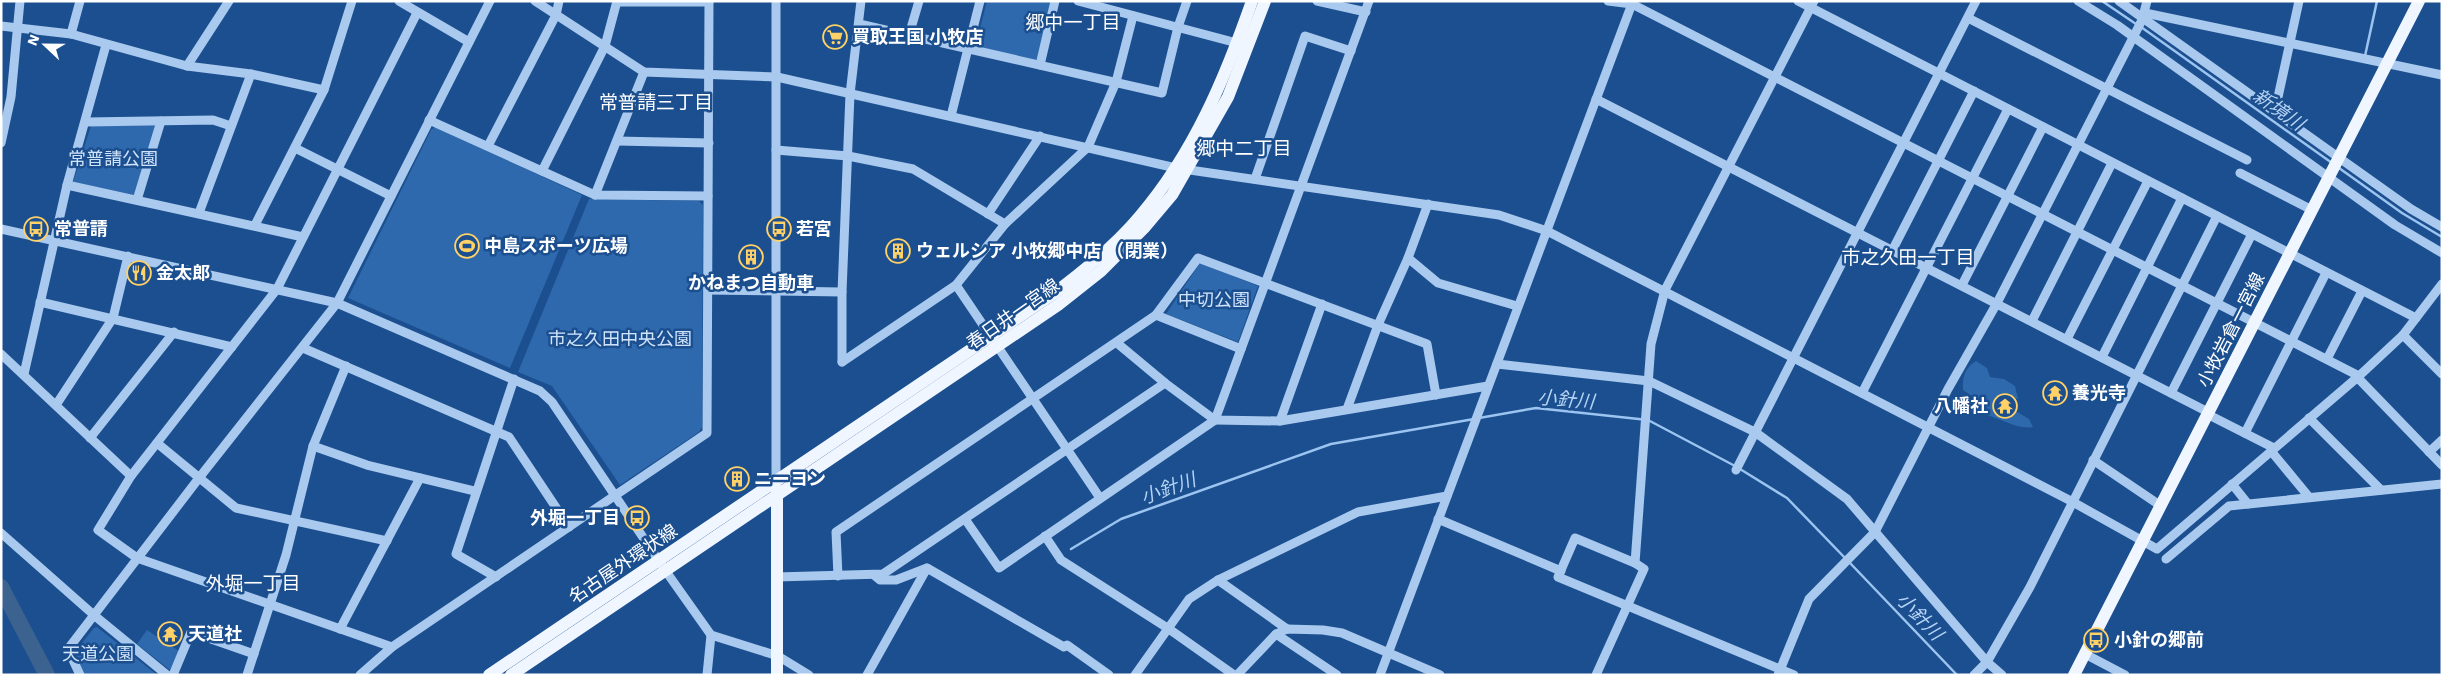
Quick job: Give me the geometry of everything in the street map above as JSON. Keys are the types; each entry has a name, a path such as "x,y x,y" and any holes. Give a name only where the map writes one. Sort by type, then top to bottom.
{"main road":[{"name":"春日井一宮線","path":"777,489 995,341 1058,305 1101,271 1145,227 1172,195 1181,169 1218,92 1238,43 1252,1"},
{"name":"春日井一宮線","path":"1181,169 1228,97 1265,1"},
{"name":"小牧岩倉一宮線","path":"2074,675 2419,1"},
{"name":"名古屋外環状線","path":"489,675 662,566 777,489"},
{"path":"777,489 777,675"},
{"name":"名古屋外環状線","path":"511,675 662,566"}],"street":[{"path":"1,143 11,98 20,1"},
{"path":"71,34 80,1"},
{"path":"187,66 229,1"},
{"path":"255,225 324,90 352,1"},
{"path":"399,1 469,42"},
{"path":"80,674 68,648 95,616 137,558 337,303 490,1"},
{"path":"535,1 644,72 777,78 1181,169 1500,216 1547,231 1665,290 2071,501 2157,548 2358,377 2403,335 2442,285"},
{"path":"488,146 556,14 559,1"},
{"path":"776,1 775,292 777,489"},
{"path":"861,1 850,94 842,292 842,362 956,285 1005,224 1088,147 1116,82 1133,16"},
{"path":"909,35 919,1"},
{"path":"951,116 980,1"},
{"path":"1040,65 1056,1"},
{"path":"1078,1 1238,43"},
{"path":"859,24 1162,93 1178,27 1187,1"},
{"path":"1317,1 1366,12"},
{"path":"1215,420 1369,1"},
{"path":"1608,1 1633,3 2327,359 2358,377 2442,465"},
{"path":"1798,1 1812,4 1939,74 2416,318"},
{"path":"1736,470 1976,1"},
{"path":"2078,1 2134,36 2329,176 2395,226 2442,253"},
{"path":"2119,1 2275,111 2338,159 2411,209 2442,227"},
{"path":"1779,672 1809,599 1875,532 1948,389 1997,303 2108,88 2143,17 2147,1"},
{"path":"2275,111 2299,1"},
{"path":"360,675 392,647 706,433 710,75 709,2 617,2 605,46 542,171"},
{"path":"1380,675 1517,306 1633,3"},
{"path":"1635,562 1651,344 1665,290 1812,4"},
{"path":"392,647 137,558 98,530 130,476 277,289 417,13"},
{"path":"2143,17 2290,43 2442,75"},
{"path":"1968,18 2247,160"},
{"path":"1,26 71,34 187,66 251,74 324,90"},
{"path":"1255,179 1306,36 1351,51"},
{"path":"24,374 67,185 106,45"},
{"path":"595,195 644,72"},
{"path":"199,214 251,74"},
{"path":"1893,249 1974,91"},
{"path":"1596,99 1893,249 2245,433 2272,449 2309,497"},
{"path":"1862,393 2008,109"},
{"path":"86,122 213,120 231,126"},
{"path":"429,120 595,195 708,196"},
{"path":"137,200 161,121"},
{"path":"1962,285 2043,127"},
{"path":"988,214 1040,136"},
{"path":"617,141 709,142"},
{"path":"295,148 392,196"},
{"path":"776,150 848,156 913,169 1005,224"},
{"path":"2032,321 2112,163"},
{"path":"2240,173 2312,210"},
{"path":"2067,339 2148,181"},
{"path":"67,185 303,237"},
{"path":"2102,357 2182,198"},
{"path":"1347,409 1378,325 1408,258 1428,204"},
{"path":"1974,675 1987,662 2030,587 2071,501 2217,216"},
{"path":"1,229 337,303 547,395 662,566 711,635 778,656 809,675"},
{"path":"2171,393 2252,234"},
{"path":"56,405 113,318 128,256"},
{"path":"838,576 836,532 1156,315 1198,258 1427,344 1436,395"},
{"path":"1408,258 1438,283 1517,306"},
{"path":"2245,433 2326,273"},
{"path":"956,285 1100,498"},
{"path":"708,290 842,292"},
{"path":"2327,359 2362,291"},
{"path":"40,302 232,347"},
{"path":"1280,421 1322,304"},
{"path":"1156,315 1241,349"},
{"path":"90,438 174,332"},
{"path":"2403,335 2442,374"},
{"path":"1117,343 1164,383 1215,420"},
{"path":"303,348 509,437 570,527"},
{"path":"1,354 130,476"},
{"path":"1497,364 1648,381 1755,432 1847,499 1987,662 2002,675"},
{"path":"247,675 296,520 313,446 346,366"},
{"path":"496,577 456,554 475,491 514,379"},
{"path":"776,577 883,574 1164,383"},
{"path":"964,519 999,568 1215,420 1280,421 1488,386"},
{"path":"2309,418 2381,490"},
{"path":"2429,452 2442,440"},
{"path":"157,443 236,508 387,541"},
{"path":"313,446 367,465 475,491"},
{"path":"2093,460 2160,506"},
{"path":"340,628 420,478"},
{"path":"2232,484 2248,504"},
{"path":"2166,559 2229,506 2442,484"},
{"path":"1135,675 1170,629 1189,599 1218,580 1358,512 1447,496"},
{"path":"1438,520 1561,571"},
{"path":"1,533 95,616 168,675"},
{"path":"1046,536 1061,560 1170,629 1236,675 1276,634 1287,629 1323,630 1342,633 1440,675"},
{"path":"1596,675 1626,604 1644,569 1635,562 1575,538 1558,577 1626,604 1779,672 1794,675"},
{"path":"874,575 880,580 896,580 927,568"},
{"path":"867,675 927,568"},
{"path":"927,568 1064,646 1067,645 1109,675"},
{"path":"1218,580 1287,629"},
{"path":"172,675 190,632 254,654"},
{"path":"1276,634 1337,675"},
{"path":"707,675 711,635"},
{"path":"2085,654 2125,675"}],"green space":[{"path":"987,1 1053,1 1038,58 1035,60 979,47 976,44"},
{"name":"常普請公園","path":"155,125 135,196 73,182 91,126"},
{"name":"中島スポーツ広場","path":"435,127 582,195 510,368 348,298 431,130"},
{"name":"市之久田中央公園","path":"589,199 699,201 703,205 702,427 699,432 620,485 552,386 518,372"},
{"name":"中切公園","path":"1200,263 1258,286 1238,342 1166,314"},
{"path":"1976,361 1987,368 1990,377 2004,379 2015,386 2018,399 2003,395 1999,401 2029,419 2033,427 2016,426 1986,415 1981,402 1963,390 1965,373"},
{"name":"天道公園","path":"97,627 157,675 85,675 74,653 94,628"},
{"path":"147,630 179,651 170,670 137,644"}],"waterway":[{"name":"新境川","path":"2102,1 2136,24"},
{"path":"2365,56 2377,1"},
{"name":"新境川","path":"2141,27 2332,163"},
{"name":"新境川","path":"2339,168 2402,213 2442,237"},
{"name":"小針川","path":"1479,418 1536,408 1648,420 1735,466"},
{"name":"小針川","path":"1071,549 1121,519 1331,444 1474,419"},
{"name":"小針川","path":"1740,469 1787,498 1846,559"},
{"name":"小針川","path":"1850,563 1957,675"},
{"path":"1,587 47,675"}],"place":[{"name":"買取王国 小牧店","path":"835,37"},
{"name":"常普請","path":"36,229"},
{"name":"若宮","path":"779,229"},
{"name":"中島スポーツ広場","path":"467,246"},
{"name":"ウェルシア 小牧郷中店 （閉業）","path":"898,251"},
{"name":"かねまつ自動車","path":"751,257"},
{"name":"金太郎","path":"139,273"},
{"name":"養光寺","path":"2055,393"},
{"name":"八幡社","path":"2005,406"},
{"name":"ニーヨン","path":"737,479"},
{"name":"外堀一丁目","path":"637,518"},
{"name":"天道社","path":"170,634"},
{"name":"小針の郷前","path":"2096,640"}],"district":[{"name":"郷中一丁目","path":"1073,22"},
{"name":"常普請三丁目","path":"656,102"},
{"name":"郷中二丁目","path":"1244,148"},
{"name":"市之久田一丁目","path":"1908,257"},
{"name":"外堀一丁目","path":"253,583"}]}
